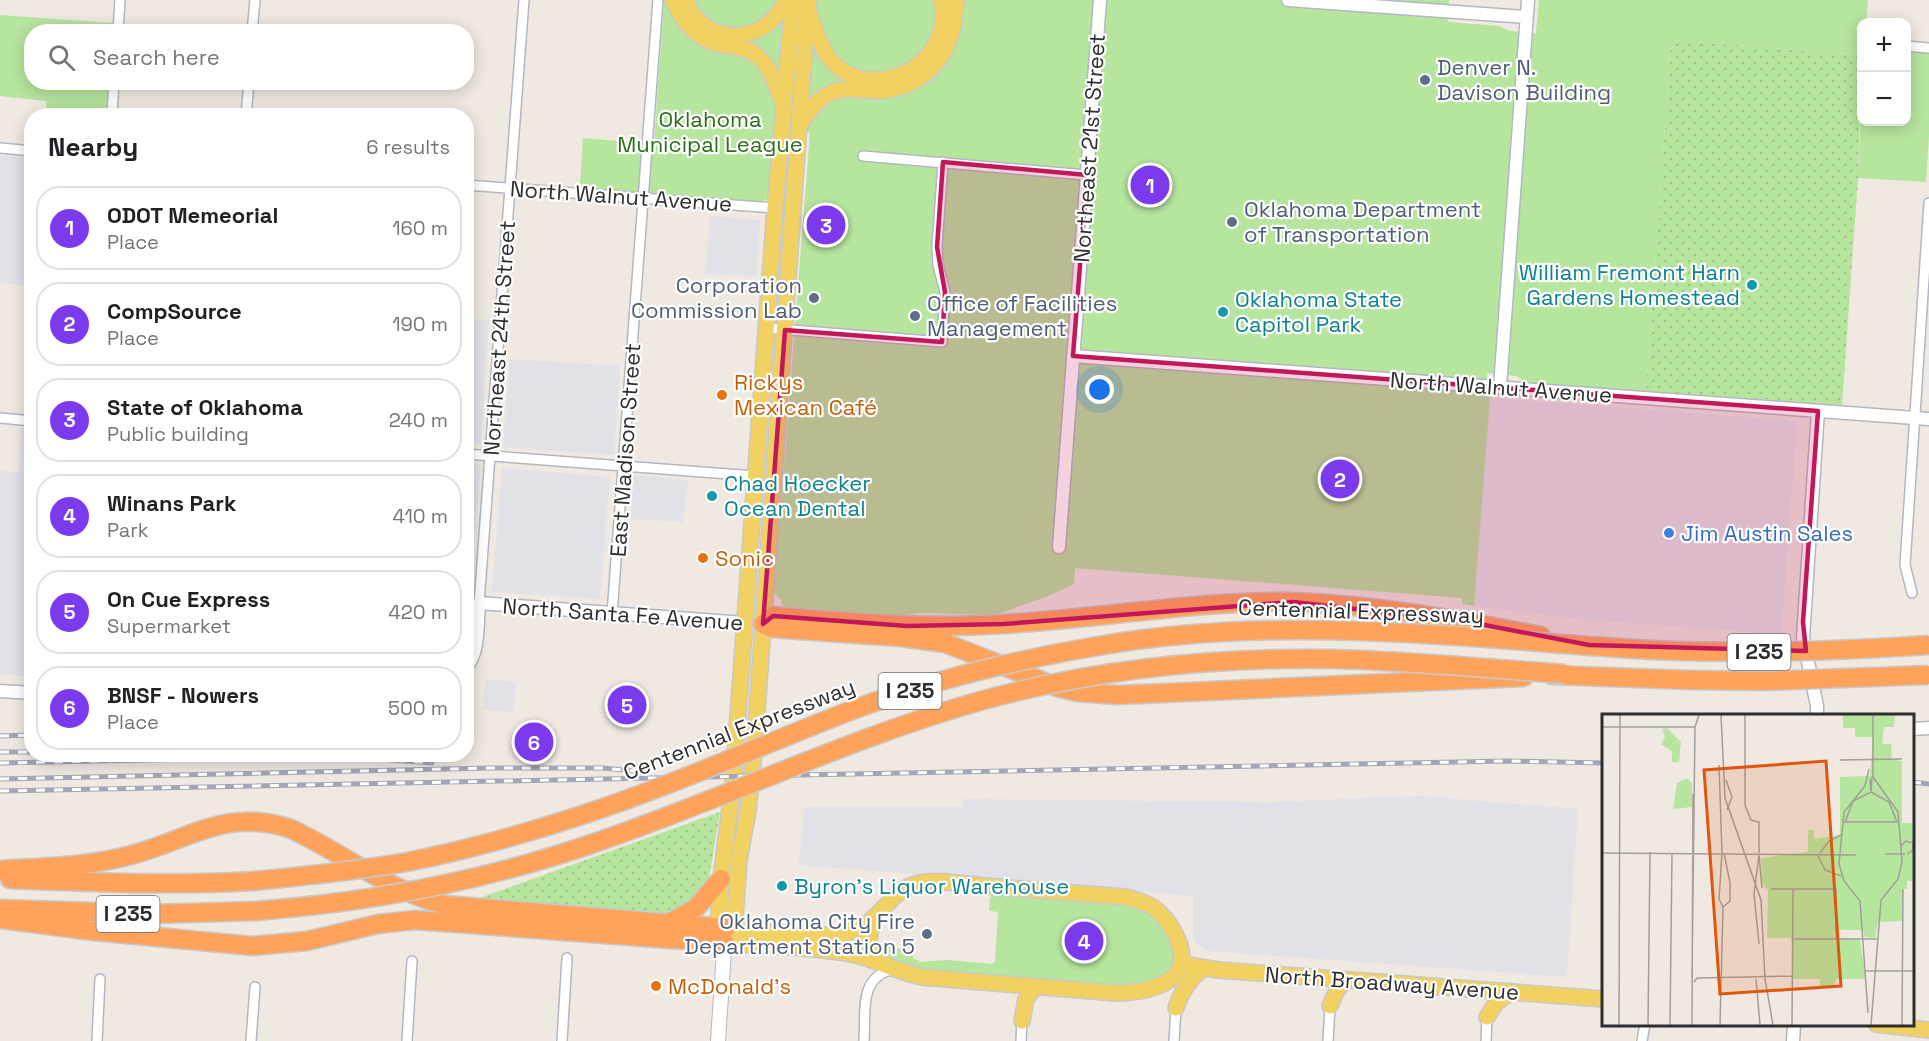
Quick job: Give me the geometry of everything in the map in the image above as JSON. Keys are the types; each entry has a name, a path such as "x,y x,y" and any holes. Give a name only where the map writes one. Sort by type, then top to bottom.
{"highway":[{"path":"1565,674 1118,695 1077,692 1057,687 945,643 900,637 771,628 763,624 773,616 907,626 1004,624 1250,602 1332,604 1469,622 1589,645"},
{"name":"Centennial Expressway","path":"0,879 194,885 326,874 405,862 466,849 587,814 857,708 921,687 1010,663 1086,648 1191,634 1297,629 1367,631 1689,651 1764,652 1929,645"},
{"name":"I 235","path":"0,909 152,914 256,911 348,902 468,879 599,841 894,728 984,700 1147,669 1287,659 1363,660 1651,680 1766,681 1929,675"},
{"path":"0,870 93,864 126,857 219,824 254,821 291,829 384,881 431,901 467,908 671,922 725,935"},
{"path":"671,922 696,908 721,879"},
{"path":"0,919 93,931 253,946 307,941 378,924 415,920 725,935"}],"main road":[{"path":"673,0 685,22 702,38 723,45 745,48 755,54 763,62 784,106"},
{"path":"685,0 690,12 706,27 734,36 748,34 764,26 775,17 788,0"},
{"path":"718,1041 725,935 719,916 721,879 733,784 775,208 793,0"},
{"path":"808,3 820,42 826,54 836,64 849,73 863,78 886,80 912,70 930,54 943,25 942,0"},
{"path":"799,126 818,102 831,93 848,89 890,90 920,78 939,60 947,46 954,21 956,0"},
{"path":"725,935 735,917 739,860 748,811 808,3"},
{"name":"North Santa Fe Avenue","path":"744,623 763,624"},
{"path":"934,882 1126,897 1139,900 1158,912 1178,938 1181,964 1178,973 1169,981 1132,993 1035,987 922,978 894,969 877,960 725,935 849,933 862,928 902,890 919,883 934,882"},
{"path":"872,919 869,941 877,960"},
{"name":"North Broadway Avenue","path":"1181,964 1203,968 1346,980 1602,999"},
{"path":"1176,1008 1184,989 1193,976 1203,968"},
{"path":"1330,1006 1337,990 1346,980"},
{"path":"1022,1021 1026,999 1035,987"},
{"path":"1487,1017 1496,1003 1511,992"},
{"path":"1893,1026 1929,1030"}],"street":[{"path":"118,24 120,0"},
{"path":"253,24 255,0"},
{"name":"Northeast 24th Street","path":"478,603 524,0"},
{"name":"East Madison Street","path":"612,614 645,198 658,0"},
{"name":"Northeast 21st Street","path":"1059,547 1100,0"},
{"path":"1288,0 1527,17"},
{"path":"1500,387 1528,0"},
{"path":"1911,46 1929,48"},
{"path":"112,108 114,90"},
{"path":"247,108 248,90"},
{"path":"0,148 24,150"},
{"path":"863,156 1087,175"},
{"path":"766,328 942,342 945,292 938,265 937,246 943,162"},
{"name":"North Walnut Avenue","path":"474,186 775,208"},
{"path":"1912,593 1905,565 1929,203"},
{"name":"North Walnut Avenue","path":"1073,356 1929,419"},
{"path":"1817,714 1803,637 1818,411"},
{"path":"0,418 24,420"},
{"path":"474,454 755,476"},
{"name":"North Santa Fe Avenue","path":"474,655 478,603 744,623"},
{"path":"0,691 24,692"},
{"path":"1914,729 1929,728"},
{"path":"562,1041 567,958"},
{"path":"407,1041 412,961"},
{"path":"864,1041 869,986 879,974 894,969"},
{"path":"97,1041 100,979"},
{"path":"251,1041 255,987"},
{"path":"1328,1041 1330,1006"},
{"path":"1174,1041 1176,1008"},
{"path":"1486,1041 1487,1017"},
{"path":"1021,1041 1022,1021"},
{"path":"1642,1041 1645,1026"},
{"path":"1793,1041 1794,1026"}],"highlighted area":[{"path":"943,162 1087,175 1073,356 1818,411 1803,622 1806,651 1589,645 1469,622 1293,602 1004,624 907,626 773,616 763,624 785,330 942,342 945,292 937,247"}],"shaded area":[{"path":"0,156 24,158 24,285 0,283"},
{"path":"710,216 760,220 757,277 705,274"},
{"path":"474,319 489,320 481,444 474,444"},
{"path":"510,359 620,366 614,455 503,447"},
{"path":"1490,398 1797,421 1781,634 1578,619 1474,606"},
{"path":"21,428 24,428 24,676 0,674 0,471 19,472"},
{"path":"474,465 481,465 474,540"},
{"path":"502,468 610,477 600,599 492,592"},
{"path":"633,475 688,480 683,522 631,519"},
{"path":"485,679 516,682 513,712 483,710"},
{"path":"1420,796 1578,809 1567,977 1207,951 1196,944 1193,939 1193,896 799,865 804,807 962,807 963,799 1269,802"}],"green space":[{"name":"Oklahoma State Capitol Park","path":"664,0 1449,0 1448,22 1500,26 1509,31 1536,33 1539,0 1868,0 1866,18 1857,18 1857,55 1671,40 1646,391 1525,383 1517,376 1487,373 1490,398 1474,606 1462,604 1462,598 1075,568 1074,584 1046,597 995,615 920,613 895,616 785,608 774,593 810,133 775,112 770,196 762,202 580,188 583,138 654,144"},
{"path":"0,15 113,23 24,24 24,90 108,90 107,108 46,108 46,101 0,96"},
{"name":"William Fremont Harn Gardens Homestead","path":"1671,40 1857,55 1858,178 1842,405 1646,391"},
{"path":"1911,50 1929,52 1929,136 1926,182 1858,178 1860,126 1911,126"},
{"path":"720,812 709,878 703,892 690,905 668,915 471,901"},
{"path":"994,893 1128,903 1139,906 1157,919 1170,938 1174,951 1172,967 1166,975 1133,987 934,974 900,966 882,954 883,947 913,950 913,959 919,962 947,960 993,964 998,912 989,911 990,898"}],"railway":[{"path":"0,736 24,735"},
{"path":"0,752 24,752"},
{"path":"0,791 1506,761 1602,763"},
{"path":"0,763 49,762"},
{"path":"419,762 432,763"},
{"path":"0,779 489,768 602,768 645,772"},
{"path":"1914,782 1929,784"}],"place":[{"name":"Denver N. Davison Building","path":"1425,80"},
{"name":"ODOT Memeorial","path":"1150,185"},
{"name":"Oklahoma Department of Transportation","path":"1232,222"},
{"name":"State of Oklahoma","path":"826,225"},
{"name":"William Fremont Harn Gardens Homestead","path":"1752,285"},
{"name":"Corporation Commission Lab","path":"814,298"},
{"name":"Oklahoma State Capitol Park","path":"1223,312"},
{"name":"Office of Facilities Management","path":"915,316"},
{"name":"Rickys Mexican Café","path":"722,395"},
{"name":"CompSource","path":"1340,479"},
{"name":"Chad Hoecker Ocean Dental","path":"712,496"},
{"name":"Jim Austin Sales","path":"1669,533"},
{"name":"Sonic","path":"703,558"},
{"name":"On Cue Express","path":"627,705"},
{"name":"BNSF - Nowers","path":"534,742"},
{"name":"Byron's Liquor Warehouse","path":"782,886"},
{"name":"Oklahoma City Fire Department Station 5","path":"927,934"},
{"name":"Winans Park","path":"1084,941"},
{"name":"McDonald's","path":"656,986"}],"park label":[{"name":"Oklahoma Municipal League","path":"710,132"}]}
